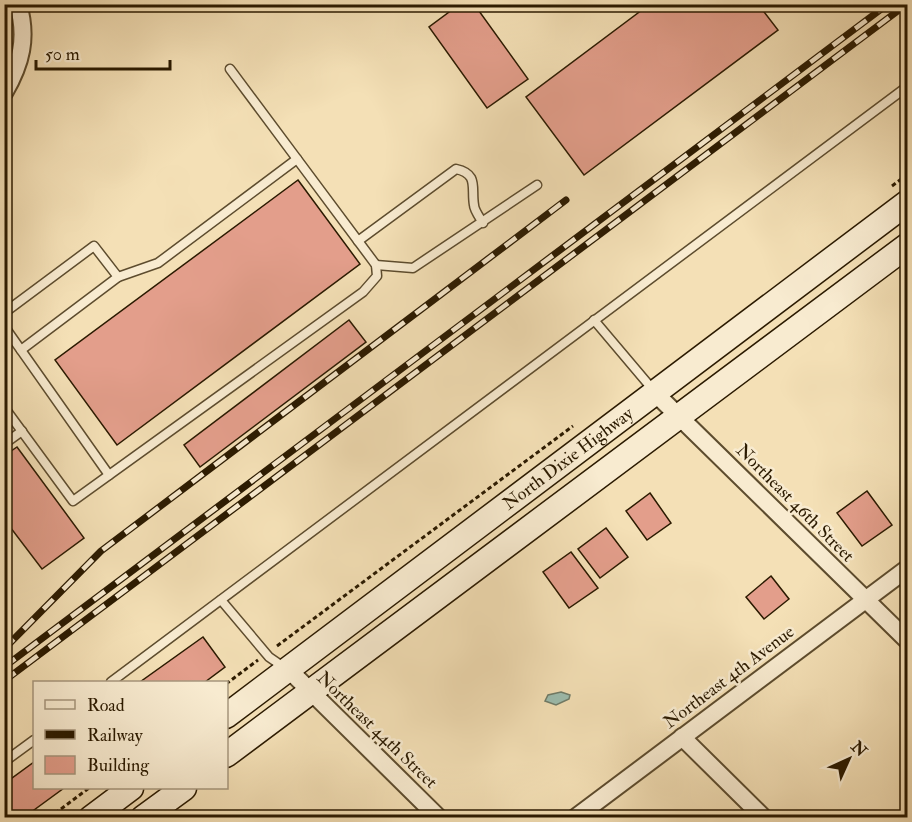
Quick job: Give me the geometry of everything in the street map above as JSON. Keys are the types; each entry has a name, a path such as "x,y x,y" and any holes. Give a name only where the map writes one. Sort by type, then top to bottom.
{"main road":[{"name":"North Dixie Highway","path":"228,714 656,394 898,195"},
{"name":"North Dixie Highway","path":"228,754 908,245"},
{"path":"91,818 130,789"},
{"path":"143,818 183,789"}],"street":[{"path":"4,93 18,70 23,51 24,31 18,4"},
{"name":"Northeast 46th Street","path":"656,394 908,641"},
{"name":"Northeast 4th Avenue","path":"575,818 908,568"},
{"name":"Northeast 44th Street","path":"288,669 439,818"},
{"path":"682,737 764,818"}],"lane":[{"path":"4,407 74,501 363,292 377,276 376,265 230,69"},
{"path":"112,681 908,86"},
{"path":"21,350 118,277 158,263 297,159"},
{"path":"358,241 456,169 464,171 470,177 476,190 474,206 483,223"},
{"path":"376,265 413,268 537,185"},
{"path":"4,313 93,246 118,277"},
{"path":"594,320 656,394"},
{"path":"4,326 109,475"},
{"path":"4,444 22,430"},
{"path":"221,600 267,654 288,669"},
{"path":"4,762 33,741"}],"path":[{"path":"898,195 908,174"},
{"path":"228,683 575,424"},
{"path":"49,818 88,789"}],"shaded area":[{"path":"561,692 570,695 569,699 556,705 545,701 548,695"}],"building":[{"path":"460,4 474,4 528,79 487,108 429,27"},
{"path":"650,4 758,4 778,30 584,175 526,97"},
{"path":"298,180 360,264 117,445 55,360"},
{"path":"349,320 366,342 200,467 184,445"},
{"path":"17,447 84,538 42,569 4,519 4,456"},
{"path":"867,491 892,525 862,546 837,513"},
{"path":"650,493 671,523 647,540 626,511"},
{"path":"606,528 628,557 600,578 578,549"},
{"path":"571,552 598,588 569,608 543,572"},
{"path":"771,576 789,599 764,619 746,597"},
{"path":"203,637 225,667 206,681 141,681"},
{"path":"33,763 33,789 63,789 23,818 4,818 4,784"}],"railway":[{"path":"4,667 888,4"},
{"path":"4,681 907,4"},
{"path":"4,649 101,551 566,200"}]}
